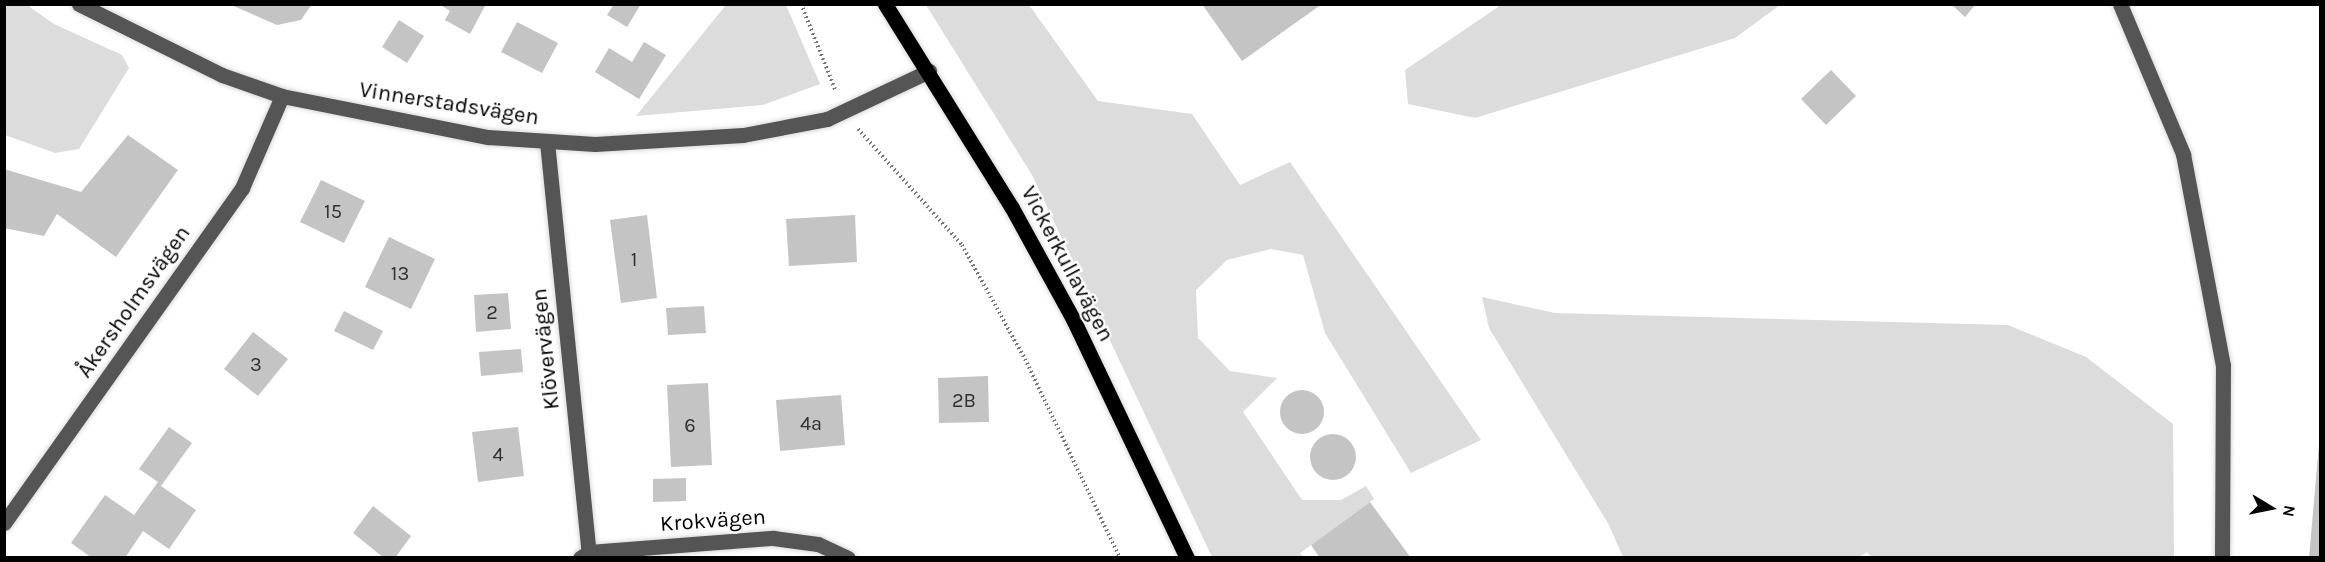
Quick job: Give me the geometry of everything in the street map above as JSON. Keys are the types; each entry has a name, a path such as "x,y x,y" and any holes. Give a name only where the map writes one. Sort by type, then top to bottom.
{"main road":[{"name":"Vickerkullavägen","path":"885,4 929,71 1073,320 1187,558"}],"street":[{"name":"Vinnerstadsvägen","path":"79,4 222,75 282,96 395,122 488,137 548,142 699,140 786,129 847,111 929,71"},
{"path":"2120,4 2183,154 2223,365 2222,558"},
{"name":"Åkersholmsvägen","path":"4,523 242,188 282,96"},
{"name":"Klövervägen","path":"548,142 585,555"},
{"name":"Krokvägen","path":"585,555 774,538 818,544 848,558"}],"path":[{"path":"801,4 847,111 866,142 962,245 1025,359 1120,558"}],"shaded area":[{"path":"5,4 27,5 54,24 122,55 129,68 79,149 55,153 5,135"},
{"path":"726,5 786,5 820,84 763,105 636,116"},
{"path":"926,5 1029,5 1098,101 1192,114 1240,185 1290,162 1481,440 1411,473 1325,333 1303,255 1271,249 1227,260 1196,290 1198,338 1230,371 1277,378 1243,412 1302,500 1341,500 1366,486 1374,499 1300,553 1303,557 1212,557 1032,175"},
{"path":"1501,5 1780,5 1735,38 1475,118 1408,104 1405,70"},
{"path":"1482,297 1555,313 2008,325 2086,357 2173,424 2174,557 1872,558 1867,552 1858,558 1623,557 1609,525 1489,328"}],"building":[{"path":"229,4 312,4 301,20 277,25"},
{"path":"439,4 486,4 470,34 445,20 450,11"},
{"path":"614,4 641,4 627,27 607,15"},
{"path":"1202,4 1322,4 1242,61"},
{"path":"1951,4 1976,4 1965,17"},
{"path":"399,20 424,36 407,63 382,47"},
{"path":"517,22 558,43 542,73 501,52"},
{"path":"644,42 666,55 639,99 595,72 609,48 632,62"},
{"path":"1831,70 1856,96 1826,125 1801,99"},
{"path":"128,135 178,170 116,257 57,214 44,236 4,228 4,169 81,192"},
{"path":"321,180 365,201 344,243 300,222"},
{"path":"647,215 657,298 621,303 610,220"},
{"path":"855,215 857,262 789,266 786,219"},
{"path":"389,237 435,259 411,309 365,287"},
{"path":"508,293 511,329 476,332 474,295"},
{"path":"704,306 706,333 668,335 666,308"},
{"path":"344,311 383,331 373,350 334,331"},
{"path":"253,332 288,359 258,396 224,369"},
{"path":"521,349 523,372 481,376 479,352"},
{"path":"988,376 989,422 939,423 938,378"},
{"path":"708,383 712,465 671,467 667,385"},
{"path":"1302,390 1317,397 1324,412 1317,427 1302,434 1287,427 1280,412 1287,397"},
{"path":"841,395 845,445 780,451 776,400"},
{"path":"169,427 192,443 161,486 196,510 169,549 143,531 125,558 92,558 71,543 105,495 134,515 158,482 139,469"},
{"path":"518,427 524,476 478,482 472,432"},
{"path":"1333,434 1349,441 1356,457 1349,473 1333,480 1317,473 1310,457 1317,441"},
{"path":"2319,444 2320,558 2309,558"},
{"path":"686,478 686,501 653,502 653,479"},
{"path":"1370,502 1411,558 1320,558 1311,545"},
{"path":"373,506 411,536 395,558 384,558 353,533"}]}
